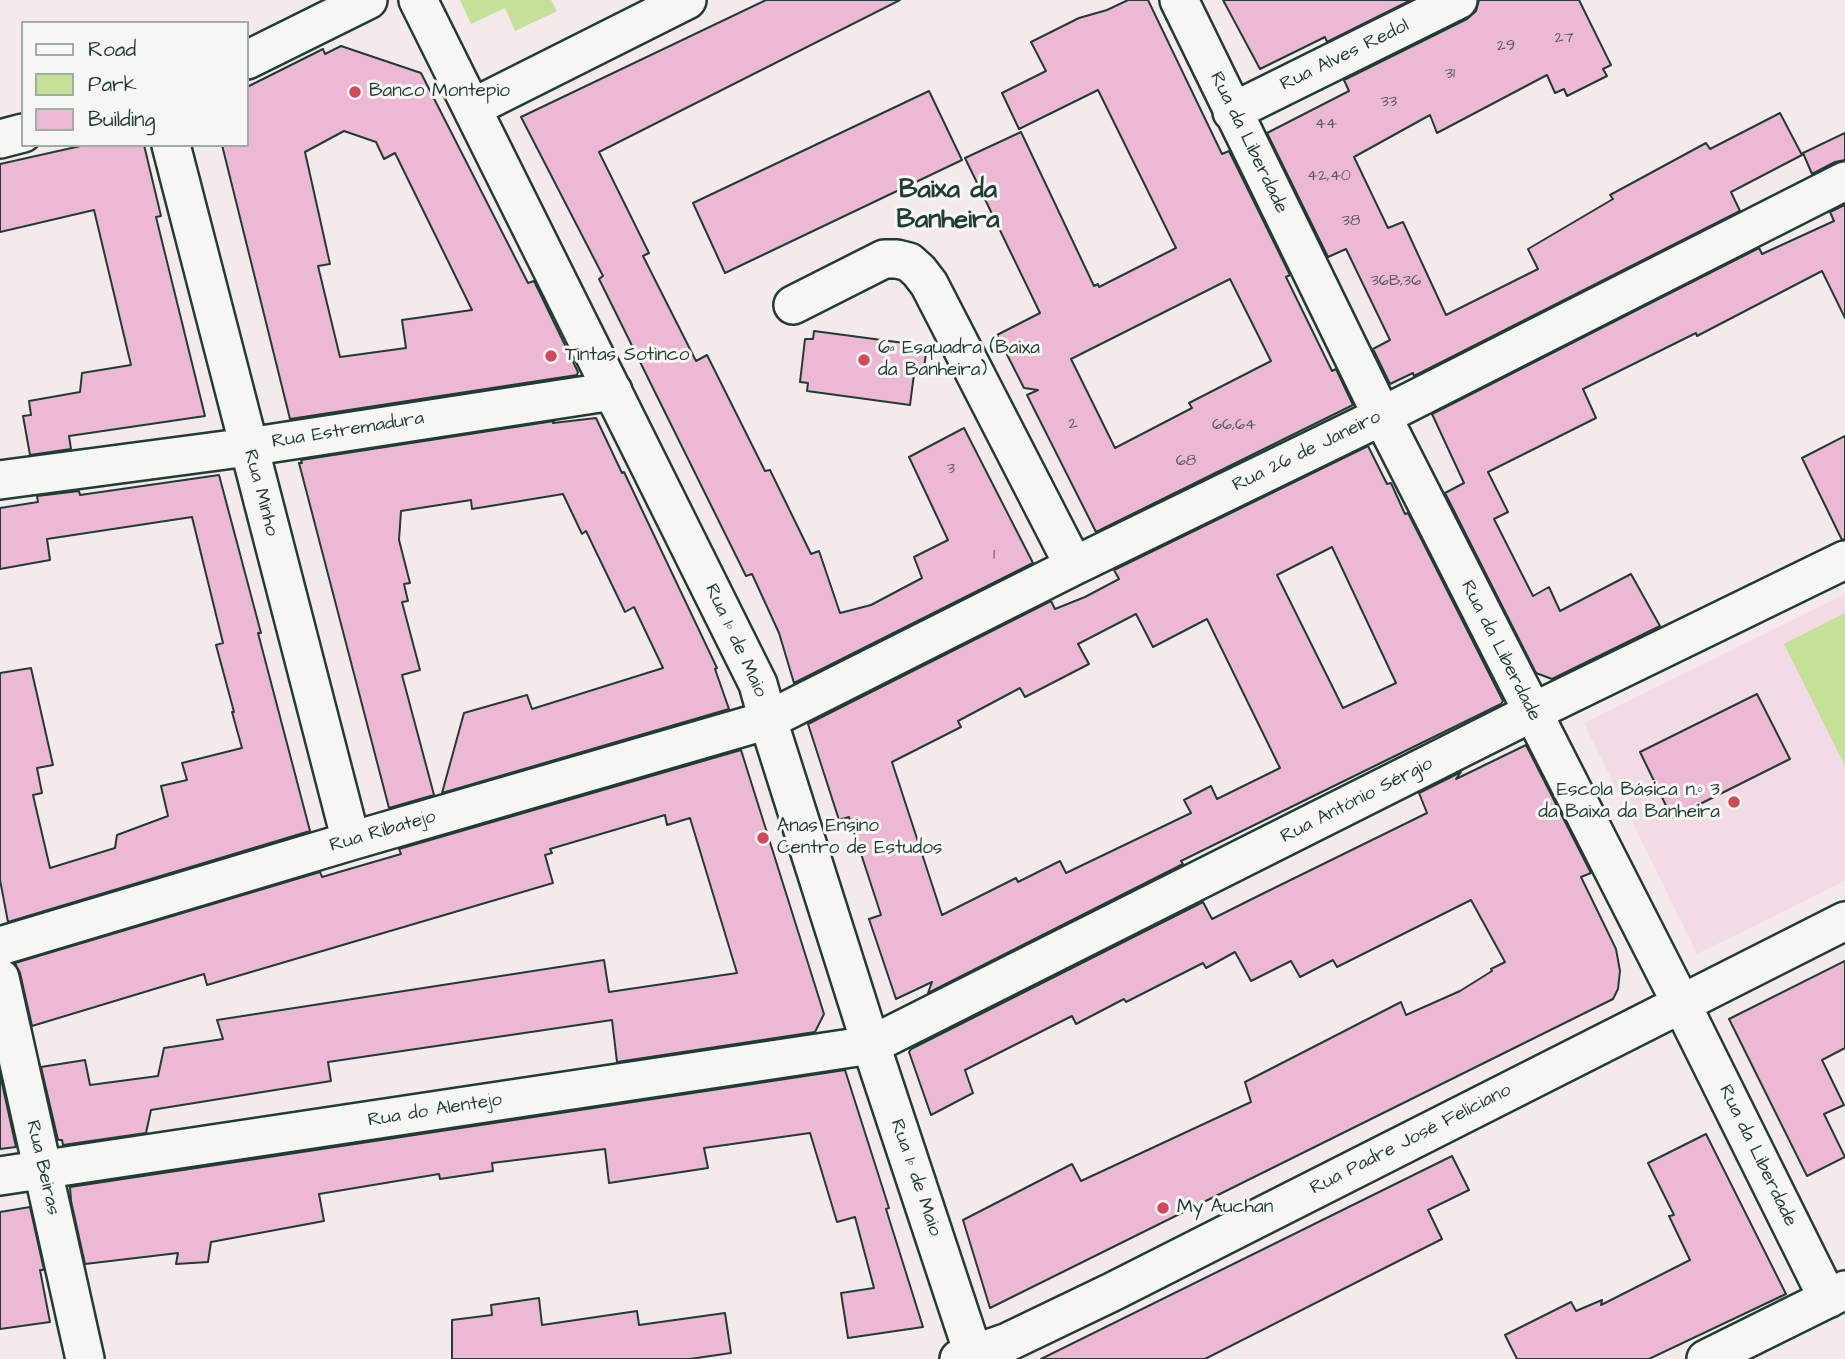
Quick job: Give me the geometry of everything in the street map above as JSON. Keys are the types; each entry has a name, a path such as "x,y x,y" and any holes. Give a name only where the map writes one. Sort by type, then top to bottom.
{"street":[{"path":"248,60 368,0"},
{"name":"Rua 1º de Maio","path":"418,0 758,684 969,1357"},
{"path":"472,108 687,0"},
{"name":"Rua da Liberdade","path":"1179,0 1382,416 1531,713 1681,1003 1837,1295"},
{"name":"Rua Alves Redol","path":"1232,112 1458,0"},
{"path":"0,139 21,134"},
{"name":"Rua Minho","path":"172,147 351,841"},
{"name":"Rua 26 de Janeiro","path":"768,720 1074,566 1382,416 1845,181"},
{"path":"793,305 884,259 909,262 929,284 1074,566"},
{"name":"Rua Estremadura","path":"0,480 248,447 613,391"},
{"name":"Rua António Sérgio","path":"870,1045 1531,713 1845,560"},
{"name":"Rua Ribatejo","path":"0,947 351,841 768,720"},
{"name":"Rua Padre José Feliciano","path":"969,1357 1008,1342 1112,1292 1845,921"},
{"name":"Rua Beiras","path":"0,978 85,1359"},
{"name":"Rua do Alentejo","path":"0,1176 870,1045"},
{"path":"1706,1359 1837,1295"}],"shaded area":[{"name":"Escola Básica n.º 3 da Baixa da Banheira","path":"1845,594 1845,881 1697,954 1584,723"}],"green space":[{"path":"460,0 551,0 557,11 515,31 505,8 471,24"},
{"path":"1845,613 1845,766 1784,644"}],"building":[{"path":"766,0 900,0 599,152 649,253 643,256 696,361 707,355 765,471 770,470 811,554 819,551 840,613 871,605 922,578 914,557 948,540 909,457 964,428 1033,563 794,683 779,633 752,574 746,576 599,279 603,276 521,117"},
{"path":"1128,0 1148,0 1222,154 1229,151 1290,275 1286,277 1332,371 1336,369 1353,405 1096,532 1027,395 1038,390 1024,388 997,335 1040,313 965,158 1021,132 1094,286 1098,284 1099,287 1176,248 1098,90 1019,129 1002,93 1046,71 1031,42 1079,18 1107,10","holes":["1230,279 1271,361 1189,403 1192,408 1115,448 1071,359"]},
{"path":"1223,0 1411,0 1327,42 1325,37 1260,69"},
{"path":"1479,0 1579,0 1611,65 1603,69 1607,76 1567,96 1564,89 1555,93 1547,75 1437,133 1430,115 1354,157 1388,228 1403,222 1446,315 1538,269 1528,249 1613,199 1610,195 1706,143 1710,149 1780,113 1802,155 1731,192 1740,211 1414,376 1413,373 1390,384 1373,349 1390,340 1346,249 1328,257 1267,133 1349,91 1344,80 1467,19 1476,11"},
{"path":"341,46 421,73 528,283 534,281 578,372 577,375 290,419 222,147 248,147 248,86 323,49 325,54","holes":["344,131 376,142 384,159 395,153 472,310 402,320 406,348 340,357 318,266 330,264 305,152"]},
{"path":"929,91 962,160 725,273 693,203"},
{"path":"1845,133 1845,160 1812,174 1803,153"},
{"path":"76,147 144,147 161,216 156,217 205,416 69,436 71,449 30,455 23,416 31,415 29,401 80,392 82,373 131,365 94,210 0,232 0,164"},
{"path":"1845,205 1845,318 1822,271 1697,336 1696,333 1583,389 1596,418 1488,472 1508,512 1494,519 1533,596 1549,587 1560,611 1631,574 1660,626 1552,679 1536,673 1445,493 1464,483 1432,414 1759,248 1762,254 1834,221 1830,212"},
{"name":"6ª Esquadra (Baixa da Banheira)","path":"814,331 927,346 923,375 914,374 910,405 807,391 808,383 800,382 805,339 813,339"},
{"path":"596,418 717,668 715,669 729,709 442,793 464,713 527,695 532,709 663,668 634,607 625,612 586,531 582,534 563,494 472,509 471,500 401,511 399,540 410,583 404,584 408,601 402,602 420,670 402,675 434,795 389,808 299,463 302,463 301,460 554,421 553,423"},
{"path":"1845,436 1845,539 1842,540 1802,458"},
{"path":"1368,446 1387,484 1391,483 1405,514 1408,513 1503,701 1181,861 1183,864 928,993 932,982 896,999 869,919 881,915 849,817 839,820 808,724 1051,601 1055,609 1085,597 1119,579 1114,570","holes":["1332,547 1396,683 1343,708 1277,575","1136,614 1153,647 1207,619 1280,768 1217,799 1211,786 1184,800 1191,813 1066,873 1060,861 1018,882 1016,878 942,915 892,762 961,727 958,721 1020,688 1025,697 1089,664 1078,644"]},
{"path":"219,475 310,831 8,922 0,880 0,673 31,668 53,765 37,768 42,793 33,795 50,868 115,848 117,835 168,816 161,786 187,780 182,763 242,748 216,645 223,643 192,517 47,539 50,560 0,569 0,508 38,502 37,496 79,491 80,495"},
{"path":"1757,694 1790,759 1672,818 1640,752"},
{"path":"1526,745 1591,873 1581,877 1616,949 1620,971 1618,989 1613,999 990,1308 963,1220 1072,1164 1081,1181 1251,1102 1245,1082 1401,1002 1406,1015 1460,991 1505,962 1471,900 1337,967 1333,960 1300,977 1291,961 1251,981 1235,952 1206,968 1203,963 1076,1024 1072,1016 965,1070 973,1093 931,1115 909,1052 911,1049 1203,902 1212,919 1427,813 1419,793 1461,772 1456,779"},
{"path":"741,750 824,1014 815,1032 617,1062 612,1020 328,1062 331,1081 151,1110 146,1133 63,1145 62,1140 58,1140 41,1067 85,1060 90,1085 158,1076 164,1048 223,1039 217,1020 604,960 609,992 737,973 690,818 667,825 665,815 550,849 552,853 545,855 553,883 207,985 204,974 32,1026 20,973 15,963 320,872 322,877 401,854 399,849"},
{"path":"1845,961 1845,1048 1822,1060 1844,1105 1824,1114 1845,1157 1807,1176 1729,1019"},
{"path":"845,1070 923,1327 848,1338 841,1293 874,1288 855,1217 837,1222 810,1133 704,1148 708,1168 609,1183 605,1149 492,1163 493,1171 440,1179 439,1174 319,1194 324,1221 211,1242 208,1262 176,1264 178,1253 85,1264 71,1201 70,1187"},
{"path":"0,1074 16,1147 0,1149"},
{"path":"1706,1134 1786,1294 1649,1359 1517,1359 1505,1335 1571,1302 1576,1311 1602,1300 1601,1305 1690,1260 1669,1216 1674,1215 1648,1163"},
{"path":"1452,1156 1469,1190 1428,1210 1442,1239 1205,1359 1041,1359"},
{"path":"30,1207 44,1270 40,1270 50,1322 0,1329 0,1212"},
{"path":"539,1298 542,1325 637,1311 639,1325 725,1313 731,1353 690,1359 452,1359 452,1320 492,1315 491,1305"}],"place":[{"name":"Banco Montepio","path":"355,92"},
{"name":"Tintas Sotinco","path":"551,356"},
{"name":"6ª Esquadra (Baixa da Banheira)","path":"864,360"},
{"name":"Escola Básica n.º 3 da Baixa da Banheira","path":"1734,802"},
{"name":"Anas Ensino Centro de Estudos","path":"763,838"},
{"name":"My Auchan","path":"1163,1208"}],"district":[{"name":"Baixa da Banheira","path":"948,207"}]}
